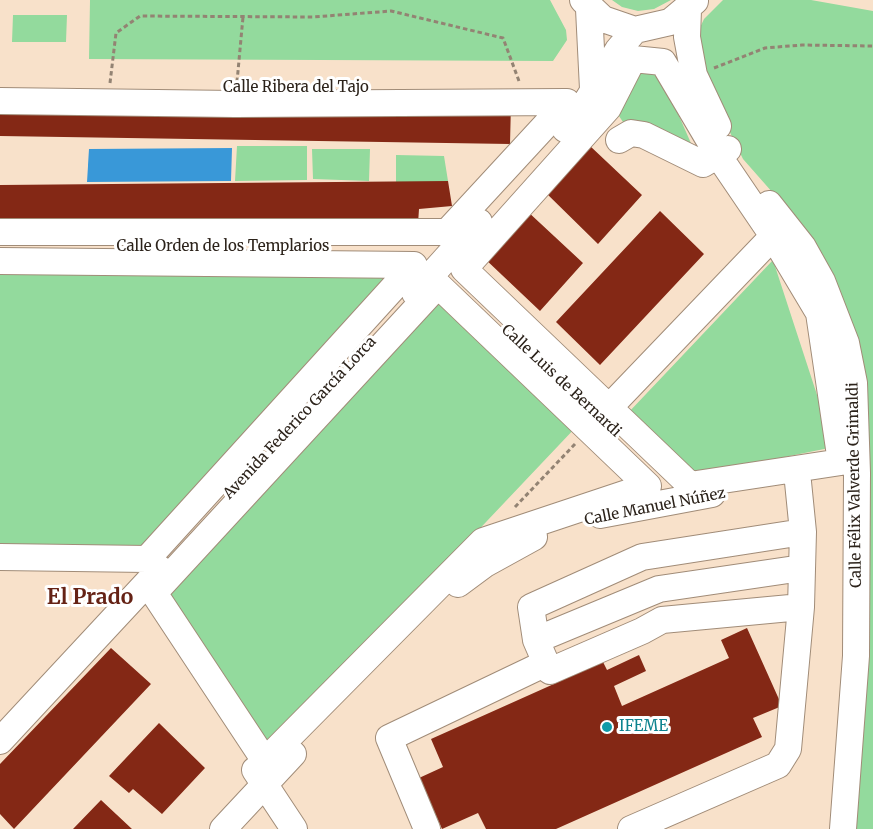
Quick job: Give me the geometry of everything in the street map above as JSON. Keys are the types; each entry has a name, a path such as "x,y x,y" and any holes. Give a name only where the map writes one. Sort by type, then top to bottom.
{"street":[{"path":"586,4 603,20 643,29 670,22 692,5"},
{"path":"586,4 600,99 621,130 612,148 631,133 644,135 702,164 723,152"},
{"name":"Calle Félix Valverde Grimaldi","path":"686,81 687,38 692,5"},
{"name":"Calle Félix Valverde Grimaldi","path":"643,29 686,81 723,152 744,173 779,230 803,247 822,281 846,343 854,383 857,473 856,656 843,829"},
{"name":"Avenida Federico García Lorca","path":"0,741 579,114 600,99 618,50 643,29"},
{"path":"599,418 779,230 819,312 841,462 690,485 599,418 438,285 154,593 265,762 483,541 648,486 599,418 464,269 633,59 663,62 686,81"},
{"name":"Calle Ribera del Tajo","path":"0,85 522,90 600,99"},
{"path":"0,101 235,104 567,102 447,232 0,232"},
{"name":"Calle Orden de los Templarios","path":"0,246 420,249 438,267"},
{"path":"0,261 414,265 147,559 0,558"},
{"name":"Calle Luis de Bernardi","path":"438,267 666,480 676,499"},
{"name":"Calle Manuel Núñez","path":"223,829 419,618 450,590 485,564 526,540 600,515 676,499 857,473"},
{"path":"632,829 778,765 788,749 801,607 803,532 798,482"},
{"path":"801,607 662,620 642,631 550,670 541,651 531,607 642,557 803,532"},
{"path":"0,568 123,570 294,829"},
{"path":"427,829 389,738 541,651 659,589 802,568"}],"path":[{"path":"110,86 116,33 140,16 313,16 391,11 502,38 522,90"},
{"path":"237,87 243,16"},
{"path":"686,81 765,48 802,45 873,46"},
{"path":"507,515 599,418"}],"green space":[{"path":"90,0 550,0 566,30 567,40 553,61 89,59"},
{"path":"612,0 671,0 654,9 638,11 622,7"},
{"path":"723,0 811,0 873,11 873,829 844,829 861,360 802,226 743,159 696,63 695,38 704,19"},
{"path":"13,15 67,15 66,42 12,42"},
{"path":"636,67 662,77 697,157 627,128 613,107"},
{"path":"237,146 307,146 307,180 235,181"},
{"path":"312,149 370,149 369,181 313,179"},
{"path":"396,155 444,156 448,181 396,186"},
{"path":"773,260 834,447 696,475 628,413"},
{"path":"0,272 391,277 153,548 0,547"},
{"path":"442,293 577,426 270,750 163,589"}],"water":[{"path":"232,148 231,181 87,182 89,149"}],"building":[{"path":"511,103 510,144 0,136 0,104"},
{"path":"589,145 642,195 598,244 544,191"},
{"path":"448,181 452,206 419,209 418,224 0,227 0,185"},
{"path":"526,210 583,263 540,311 483,257"},
{"path":"660,211 704,254 600,365 556,322"},
{"name":"IFEME","path":"747,628 782,706 753,718 762,737 556,829 486,829 478,813 442,829 419,778 443,767 431,739 603,662 607,670 639,655 646,671 614,686 622,706 729,658 721,640"},
{"path":"111,648 151,684 14,829 0,814 0,764"},
{"path":"159,723 205,768 162,814 133,789 129,793 109,776"},
{"path":"101,800 132,829 73,829"}],"place":[{"name":"IFEME","path":"607,727"}],"district":[{"name":"El Prado","path":"90,598"}]}
